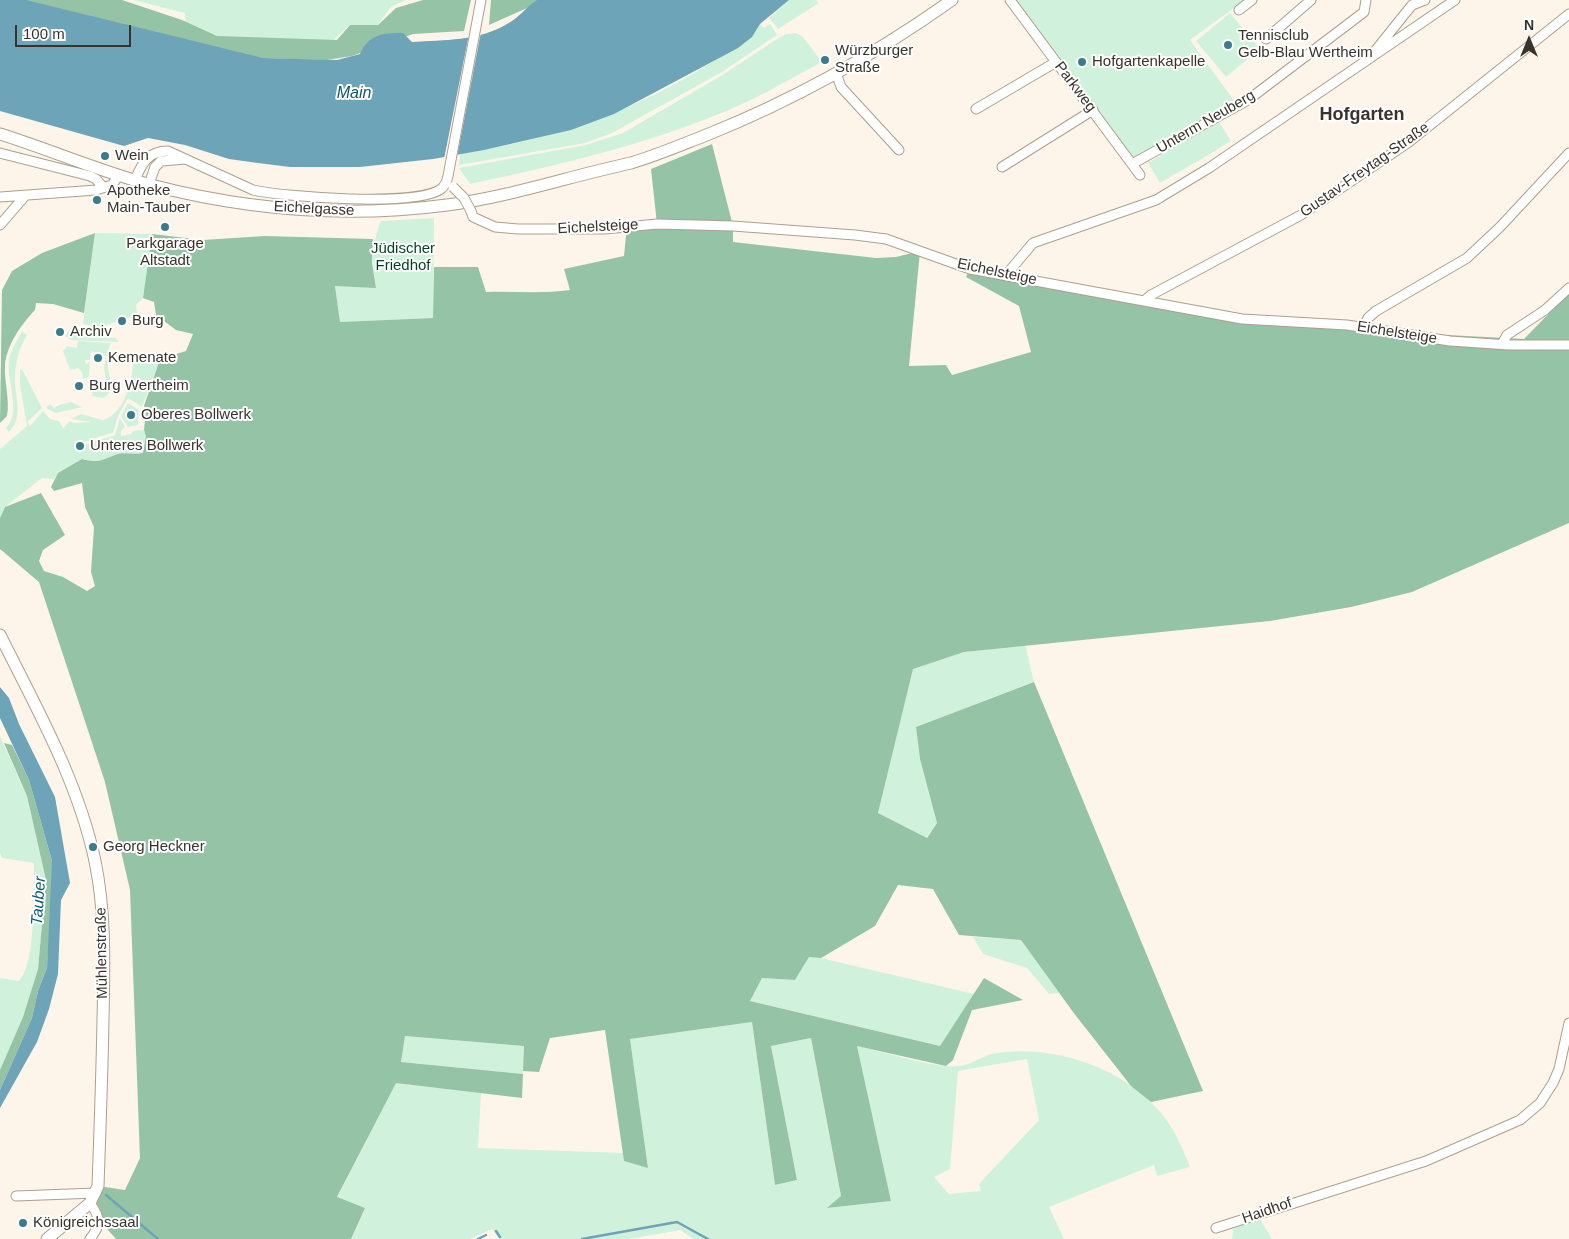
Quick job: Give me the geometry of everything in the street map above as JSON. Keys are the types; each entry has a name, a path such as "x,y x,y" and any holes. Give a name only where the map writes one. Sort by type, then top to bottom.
{"main road":[{"path":"836,73 897,38 952,0"},
{"name":"Eichelgasse","path":"0,134 149,184 243,203 326,212 413,208 480,198 652,157 767,110 836,73"},
{"name":"Mühlenstraße","path":"0,635 46,728 83,818 95,860 103,906 102,1057 93,1198"},
{"path":"47,1239 93,1198"}],"street":[{"path":"135,180 144,162 155,153 175,152 253,190 307,198 340,199 421,196 436,192 449,182 481,0"},
{"name":"Parkweg","path":"1010,0 1140,175"},
{"path":"1239,10 1252,0"},
{"path":"1266,39 1311,0"},
{"name":"Unterm Neuberg","path":"1132,164 1248,100 1364,12 1366,0"},
{"path":"1369,59 1410,3 1425,0"},
{"path":"1006,275 1033,242 1156,200 1209,168 1455,0"},
{"name":"Gustav-Freytag-Straße","path":"1144,301 1184,277 1258,240 1326,198 1409,142 1569,14"},
{"path":"976,109 1056,62"},
{"path":"836,73 841,87 898,150"},
{"path":"1002,167 1093,110"},
{"path":"0,152 90,176 100,182 103,187"},
{"path":"1364,327 1368,318 1376,311 1468,258 1500,227 1569,153"},
{"path":"149,184 155,167 161,161 188,159"},
{"path":"0,197 13,194 25,196 103,187 116,182 119,175"},
{"name":"Eichelsteige","path":"449,182 464,198 473,217 495,227 518,229 605,229 657,224 733,226 862,236 886,239 970,270 1242,319 1364,327 1450,341 1569,345"},
{"path":"0,225 25,196"},
{"path":"1502,344 1507,335 1545,310 1569,288"},
{"name":"Haidhof","path":"1216,1228 1426,1161 1520,1120 1540,1103 1553,1083 1559,1069 1569,1023"},
{"path":"16,1196 93,1198 100,1221 99,1228 90,1239"}],"green space":[{"path":"16,0 122,0 182,20 217,36 337,40 350,25 378,25 396,8 423,0 471,0 464,31 413,34 352,56 327,60 261,58"},
{"path":"133,0 406,0 391,7 375,28 350,25 329,44 304,49 198,33 186,23 185,13"},
{"path":"491,0 545,0 489,25"},
{"path":"789,0 816,0 819,3 778,29 769,18"},
{"path":"1010,0 1245,0 1190,40 1238,106 1132,164"},
{"name":"Tennisclub Gelb-Blau Wertheim","path":"1230,13 1260,49 1226,77 1196,41"},
{"path":"760,24 764,28 770,24 777,35 722,72 612,133 585,143 459,165 460,154 530,140 563,131 595,120 658,93 742,43 757,30"},
{"path":"796,33 803,37 822,62 767,92 724,112 680,129 621,148 561,164 470,184 459,168 586,145 623,133 724,74 777,39 786,34"},
{"path":"1218,120 1231,141 1195,163 1193,160 1194,163 1160,183 1148,163"},
{"path":"712,144 733,226 733,242 876,258 896,257 920,251 909,366 946,365 952,375 1031,352 1019,306 966,277 970,269 1199,312 1356,321 1428,334 1524,339 1569,293 1569,523 1412,592 1351,607 1270,621 964,652 913,669 878,813 927,838 937,823 920,759 916,727 1034,682 1203,1091 1151,1102 1131,1086 1073,1012 1021,940 959,935 933,889 898,885 875,926 821,958 809,957 795,980 762,978 750,1001 940,1046 984,978 1023,1000 972,1010 953,1060 946,1066 857,1046 891,1201 827,1208 841,1196 811,1038 771,1046 797,1180 775,1185 752,1022 630,1039 648,1168 624,1161 605,1030 550,1038 539,1072 523,1071 524,1046 405,1036 401,1062 523,1074 522,1098 396,1083 337,1197 365,1208 351,1239 116,1239 100,1221 90,1203 98,1186 125,1190 140,1158 130,890 105,782 39,582 0,549 0,518 5,507 41,493 65,535 43,550 39,561 44,571 63,577 87,591 95,586 91,572 94,527 85,507 82,483 54,491 51,487 58,473 82,459 97,461 121,453 143,453 146,436 144,430 146,410 144,406 160,359 186,351 193,334 176,330 156,315 154,302 143,298 152,234 203,240 265,236 373,239 372,263 376,288 335,286 340,322 433,318 434,267 478,267 486,292 570,290 564,269 624,256 626,235 641,224 657,224 651,169"},
{"name":"Jüdischer Friedhof","path":"434,218 433,318 340,322 335,286 376,287 373,254 375,238 381,221"},
{"path":"95,233 152,234 143,298 136,305 137,315 101,327 83,324"},
{"path":"95,233 84,313 53,304 36,303 35,310 16,335 6,357 5,371 8,410 7,416 0,423 2,290 12,271 42,253"},
{"path":"72,327 81,330 80,334 116,338 119,342 71,340 65,336"},
{"path":"22,331 27,335 20,350 15,370 18,413 17,420 9,432 6,428 11,421 13,405 9,360"},
{"path":"78,341 111,343 108,351 110,355 106,356 112,390 104,398 92,396 93,390 107,387 104,368 106,355 91,351 90,360 85,360 86,364 90,362 89,376 83,379 82,372 78,368 70,370 63,351 67,346 77,348"},
{"path":"148,355 160,359 142,407 128,398 118,416 113,433 73,447 76,450 81,450 84,445 115,435 120,418 125,427 121,431 121,436 131,434 133,431 144,430 146,435 143,453 121,453 97,461 82,459 58,473 54,479 42,478 5,507 0,518 0,449 27,426 20,385 20,370 22,369 42,408 27,422 30,426 43,411 50,419 59,421 63,428 70,421 74,423 91,422 71,419 81,414 103,420 117,411 129,386 133,361"},
{"path":"71,402 82,407 56,413 46,408 50,404 54,408"},
{"path":"128,403 139,410 138,425 128,427 121,416"},
{"path":"1025,644 1034,682 916,727 920,759 937,823 926,838 878,813 913,668 964,652"},
{"path":"0,736 27,796 46,880 38,969 23,1017 0,1070 0,978 18,981 24,973 28,961 33,926 34,863 2,858 0,853"},
{"path":"4,743 12,745 29,780 52,861 52,892 47,968 38,991 32,1018 0,1090 0,1070 23,1017 38,969 46,880 27,796"},
{"path":"973,937 1021,940 1059,993 1049,994 1027,968 983,954"},
{"path":"809,957 821,958 974,994 940,1046 750,1001 762,978 795,980"},
{"path":"752,1022 775,1185 797,1180 771,1046 811,1038 841,1197 828,1208 891,1201 857,1046 912,1060 946,1066 961,1066 997,1053 1019,1051 1042,1052 1087,1063 1109,1072 1147,1098 1171,1126 1190,1167 1157,1176 1154,1165 1049,1207 1064,1239 694,1239 680,1230 630,1239 499,1239 492,1229 470,1239 351,1239 365,1208 337,1198 396,1082 481,1093 478,1148 623,1153 624,1161 648,1167 630,1039","holes":["1027,1059 1039,1120 979,1184 981,1191 949,1194 934,1177 950,1169 958,1071"]},
{"path":"405,1036 524,1046 523,1074 401,1062"},
{"path":"1257,1214 1272,1239 1232,1239 1234,1222"}],"water":[{"name":"Main","path":"0,0 26,0 263,58 337,60 360,54 368,42 383,34 403,33 412,42 461,39 485,34 511,22 537,0 789,0 760,24 752,37 738,48 614,114 571,130 484,150 433,159 360,167 290,167 229,159 185,145 148,138 124,146 0,111"},
{"path":"0,687 9,698 19,724 55,797 70,883 61,900 58,974 49,1009 37,1042 0,1108 0,1090 32,1018 38,991 47,968 52,861 29,780 0,718"}],"pier":[{"path":"481,32 457,157 444,159 469,34"}],"waterway":[{"path":"106,1195 158,1239"},
{"path":"582,1239 677,1222 708,1239"},
{"path":"496,1231 500,1237"},
{"path":"478,1239 486,1235"}],"place":[{"name":"Tennisclub Gelb-Blau Wertheim","path":"1228,45"},
{"name":"Würzburger Straße","path":"825,60"},
{"name":"Hofgartenkapelle","path":"1082,62"},
{"name":"Wein","path":"105,156"},
{"name":"Apotheke Main-Tauber","path":"97,200"},
{"name":"Parkgarage Altstadt","path":"165,227"},
{"name":"Burg","path":"122,321"},
{"name":"Archiv","path":"60,332"},
{"name":"Kemenate","path":"98,358"},
{"name":"Burg Wertheim","path":"79,386"},
{"name":"Oberes Bollwerk","path":"131,415"},
{"name":"Unteres Bollwerk","path":"80,446"},
{"name":"Georg Heckner","path":"93,847"},
{"name":"Königreichssaal","path":"23,1223"}],"district":[{"name":"Hofgarten","path":"1362,115"}],"water label":[{"name":"Tauber","path":"39,901"}]}
